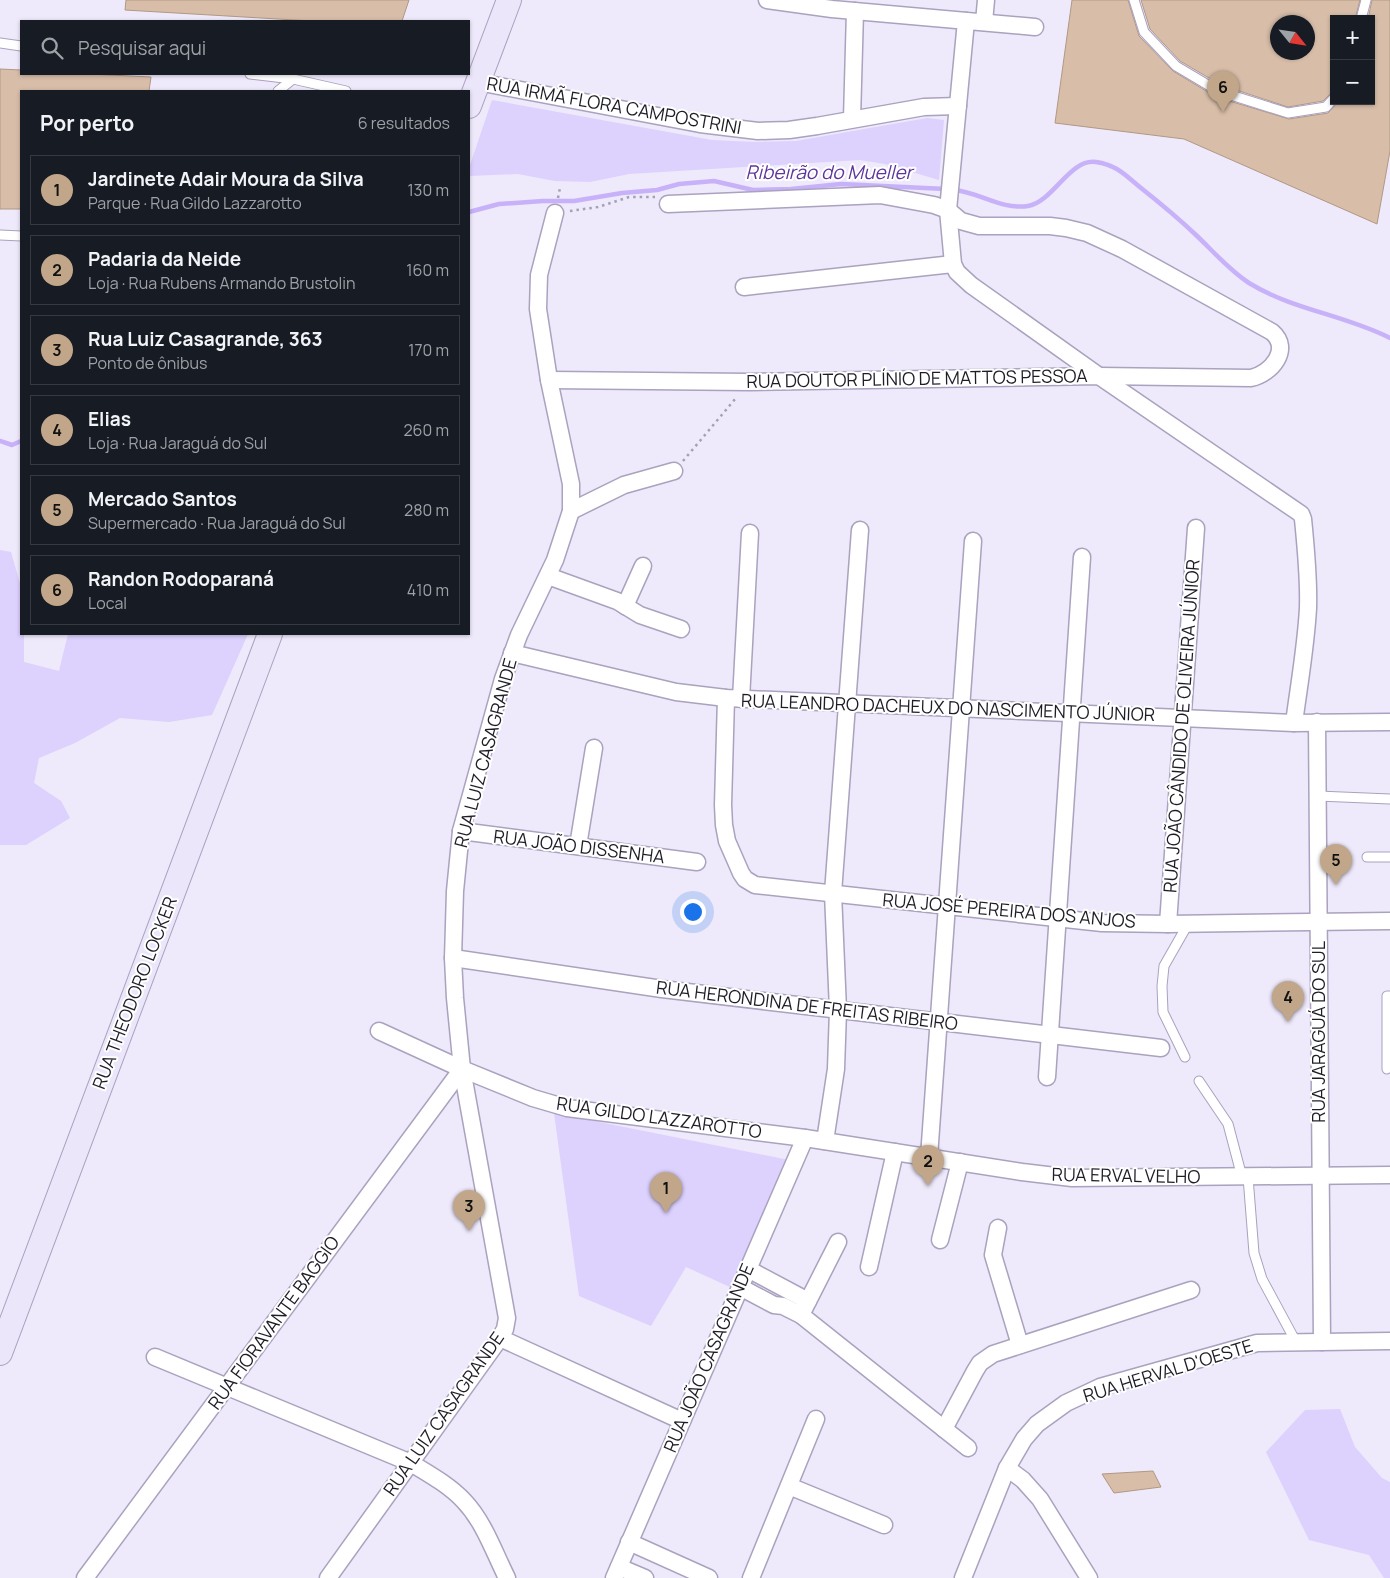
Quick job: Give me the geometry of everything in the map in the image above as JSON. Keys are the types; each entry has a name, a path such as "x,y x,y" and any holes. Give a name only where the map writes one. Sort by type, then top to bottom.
{"main road":[{"path":"470,103 509,0"},
{"name":"RUA THEODORO LOCKER","path":"0,1353 270,635"}],"street":[{"path":"767,0 863,8 966,21 1035,27"},
{"path":"984,22 986,0"},
{"path":"852,119 863,8"},
{"path":"966,21 949,197 953,264 957,272 971,285 1099,376 1297,510 1303,520 1308,606 1307,634 1294,723"},
{"name":"RUA IRMÃ FLORA CAMPOSTRINI","path":"478,82 730,129 758,131 789,130 916,108 958,106"},
{"path":"668,204 880,195 934,205 949,197"},
{"name":"RUA DOUTOR PLÍNIO DE MATTOS PESSOA","path":"549,380 750,382 1099,376 1251,378 1267,372 1278,359 1279,343 1272,332 1106,241 1066,228 1050,226 969,225 961,221 949,197"},
{"name":"RUA LUIZ CASAGRANDE","path":"328,1578 500,1338 508,1318 462,1069 455,1007 453,958 455,891 461,831 494,708 512,653 562,544 572,512 571,484 542,342 538,292 542,258 555,213"},
{"path":"744,287 953,264"},
{"path":"572,512 624,485 674,471"},
{"name":"RUA JOÃO CÂNDIDO DE OLIVEIRA JÚNIOR","path":"1168,924 1196,528"},
{"path":"825,1141 836,1069 838,1010 833,894 860,530"},
{"path":"734,699 750,533"},
{"path":"930,1157 972,541"},
{"path":"1048,1077 1082,557"},
{"path":"625,606 643,566"},
{"path":"548,576 608,598 640,615 681,629"},
{"name":"RUA LEANDRO DACHEUX DO NASCIMENTO JÚNIOR","path":"512,653 676,692 734,699 1294,723 1390,722"},
{"name":"RUA JOSÉ PEREIRA DOS ANJOS","path":"734,699 723,805 724,825 728,841 741,873 749,883 1102,923 1188,924 1390,921"},
{"name":"RUA JARAGUÁ DO SUL","path":"1317,722 1322,1342"},
{"path":"578,846 594,748"},
{"name":"RUA JOÃO DISSENHA","path":"461,831 697,862"},
{"name":"RUA HERONDINA DE FREITAS RIBEIRO","path":"453,958 662,989 1161,1048"},
{"name":"RUA GILDO LAZZAROTTO","path":"379,1031 462,1069 533,1098 567,1108 804,1138"},
{"name":"RUA FIORAVANTE BAGGIO","path":"85,1578 462,1069"},
{"name":"RUA ERVAL VELHO","path":"804,1138 1072,1178 1390,1175"},
{"name":"RUA JOÃO CASAGRANDE","path":"616,1572 804,1138"},
{"path":"869,1267 896,1152"},
{"path":"940,1240 960,1162"},
{"path":"998,1228 993,1255 1020,1345"},
{"path":"804,1308 838,1242"},
{"path":"748,1269 804,1308 968,1448"},
{"path":"740,1287 774,1304 804,1308"},
{"path":"944,1429 980,1363 993,1354 1191,1290"},
{"path":"500,1338 682,1420"},
{"name":"RUA HERVAL D'OESTE","path":"963,1578 1007,1468 1024,1439 1037,1424 1066,1403 1100,1387 1245,1346 1268,1342 1390,1341"},
{"path":"155,1357 411,1463 441,1482 466,1502 488,1539 507,1578"},
{"path":"751,1578 816,1419"},
{"path":"1007,1468 1023,1480 1040,1499 1089,1578"},
{"path":"789,1486 884,1525"},
{"path":"629,1542 680,1573 708,1578"},
{"path":"616,1572 646,1578"}],"lane":[{"path":"1134,0 1144,32 1176,66 1218,91 1288,113 1326,107 1330,102"},
{"path":"1363,15 1366,0"},
{"path":"0,43 20,46"},
{"path":"259,75 293,79 342,90"},
{"path":"279,90 293,79"},
{"path":"0,236 20,236"},
{"path":"1318,796 1390,799"},
{"path":"1367,857 1390,857"},
{"path":"1185,1057 1163,1012 1162,986 1164,966 1188,924"},
{"path":"1387,1069 1387,996 1390,996"},
{"path":"1199,1080 1228,1124 1245,1177 1254,1253 1262,1279 1296,1342"}],"path":[{"path":"555,213 598,207 629,198 654,196 661,198 668,204"},
{"path":"674,471 750,382"}],"shaded area":[{"path":"492,100 712,140 754,142 796,141 927,118 944,120 939,180 885,164 860,160 629,174 590,182 555,181 518,174 470,176 470,165"},
{"path":"0,550 11,552 20,584 20,635 24,635 24,662 59,671 68,635 248,635 212,715 169,722 120,718 75,743 39,758 34,783 61,801 70,818 26,845 0,845"},
{"path":"554,1113 789,1160 730,1287 686,1267 651,1326 579,1296"},
{"path":"1340,1409 1355,1447 1382,1478 1390,1482 1390,1578 1384,1578 1369,1555 1309,1540 1266,1452 1305,1410"}],"building":[{"path":"126,0 409,0 402,20 295,20 125,10"},
{"path":"1072,0 1128,0 1139,36 1173,71 1216,97 1289,119 1328,113 1335,105 1375,105 1375,15 1369,15 1372,0 1390,0 1390,151 1377,224 1184,139 1055,123"},
{"path":"1141,0 1360,0 1356,15 1330,15 1330,94 1323,101 1288,107 1221,85 1180,61 1150,29"},
{"path":"0,69 20,70 20,75 151,77 149,90 20,90 20,209 0,209"},
{"path":"1153,1471 1161,1487 1114,1493 1102,1474"}],"waterway":[{"name":"Ribeirão do Mueller","path":"954,190 963,191 999,203 1018,207 1028,206 1046,197 1078,167 1087,163 1103,163 1125,175 1169,211 1249,283 1283,300 1355,323 1390,338"},
{"name":"Ribeirão do Mueller","path":"470,212 499,204 574,201 622,193 657,190 679,184 714,181 753,190 791,189 841,184 946,189"},
{"name":"Ribeirão do Mueller","path":"0,441 12,445 20,441"}],"place":[{"name":"Randon Rodoparaná","path":"1223,112"},
{"name":"Mercado Santos","path":"1336,885"},
{"name":"Elias","path":"1288,1022"},
{"name":"Padaria da Neide","path":"928,1186"},
{"name":"Jardinete Adair Moura da Silva","path":"666,1213"},
{"name":"Rua Luiz Casagrande, 363","path":"469,1231"}]}
